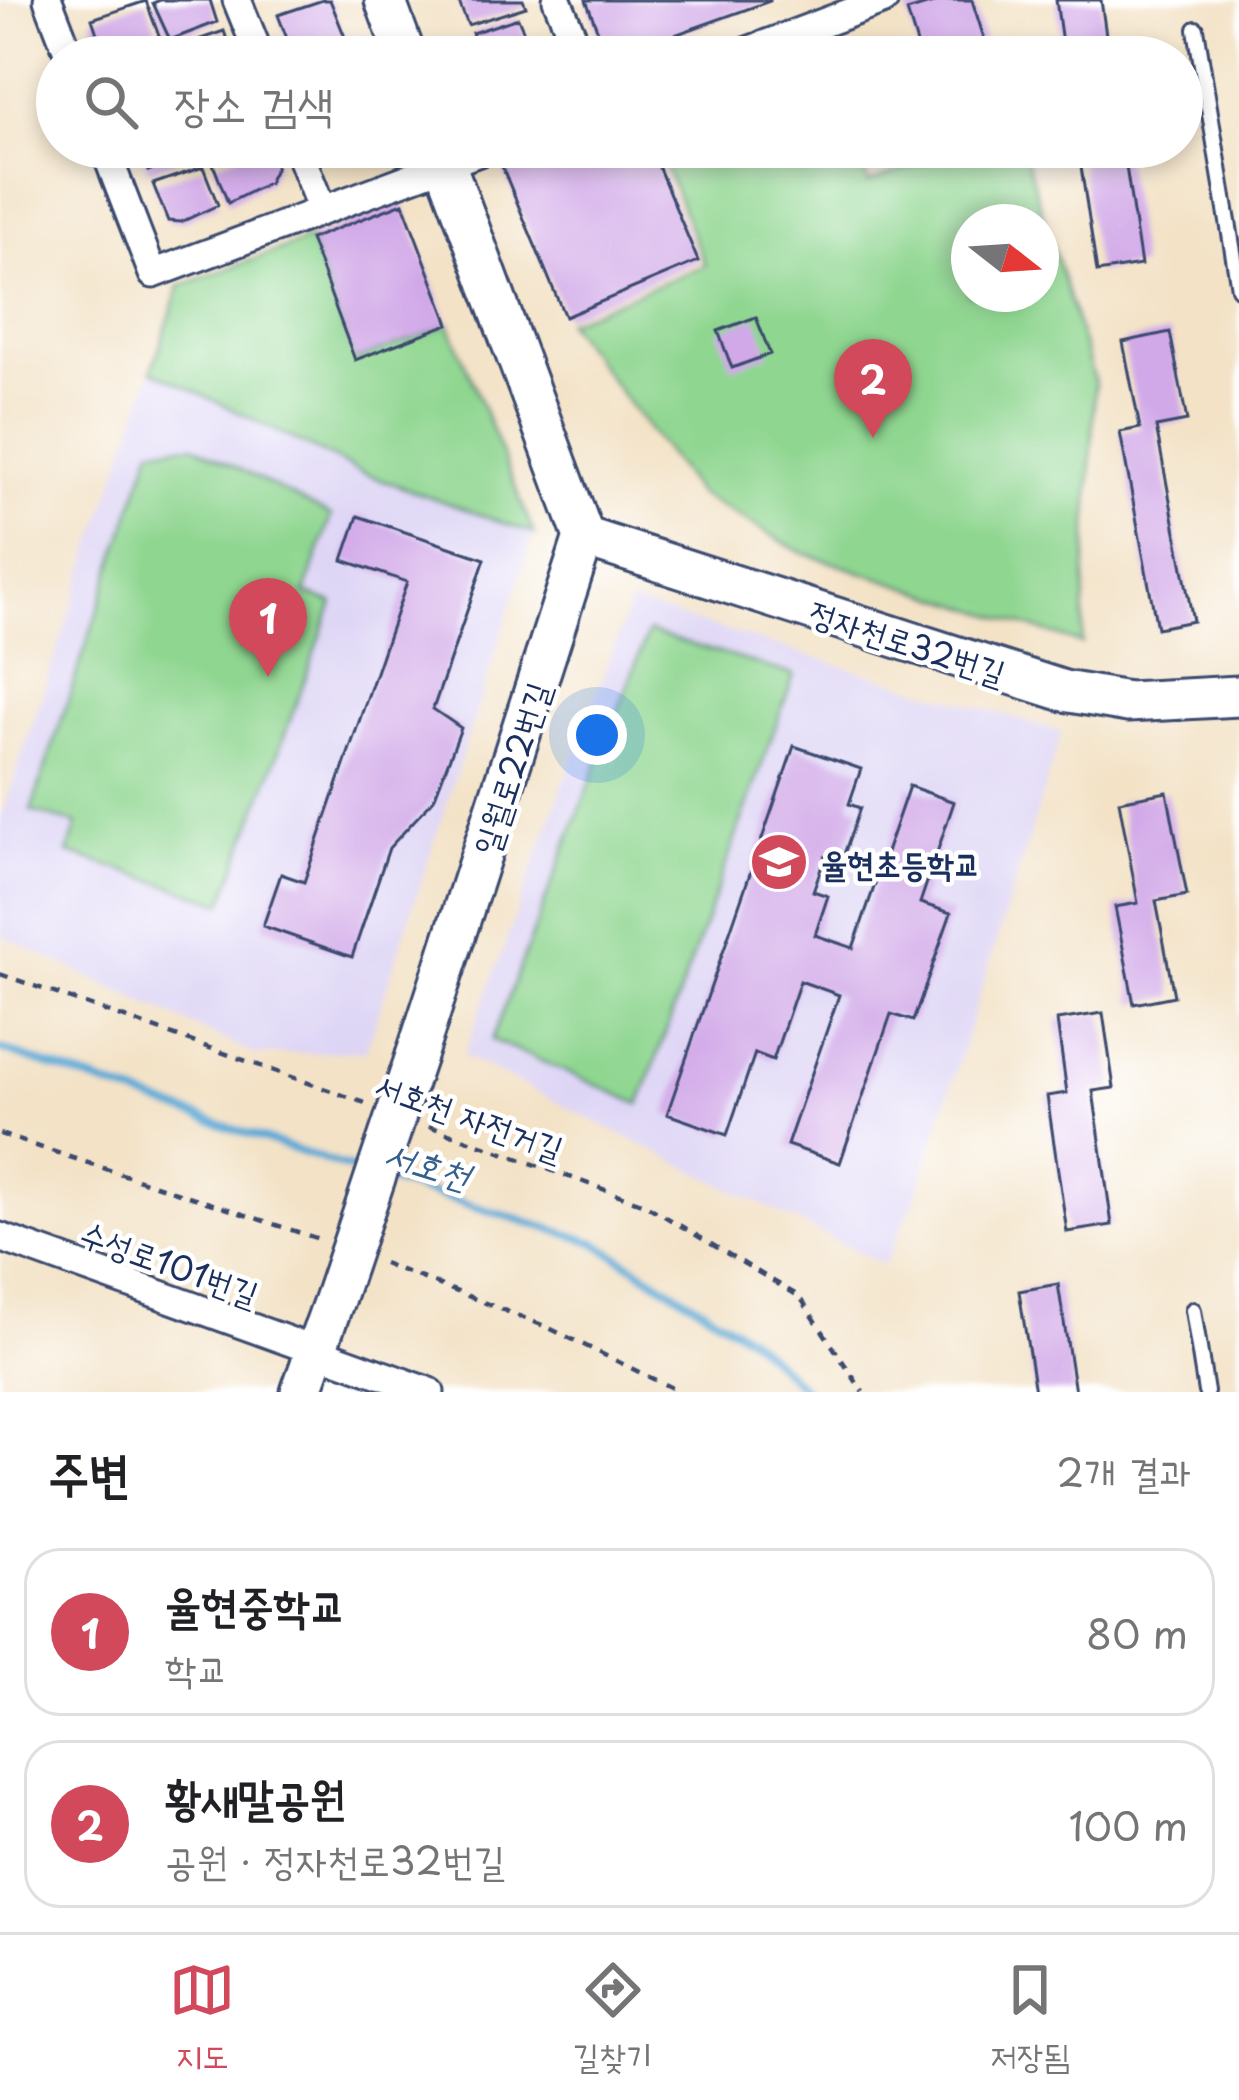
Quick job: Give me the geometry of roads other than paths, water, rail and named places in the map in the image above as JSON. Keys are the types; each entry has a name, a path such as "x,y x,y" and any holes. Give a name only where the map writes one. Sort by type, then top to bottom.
{"street":[{"path":"48,0 62,36"},
{"path":"237,0 252,36"},
{"path":"385,0 398,36"},
{"path":"557,0 572,36"},
{"path":"788,36 884,0"},
{"path":"112,168 153,274 322,210 416,168"},
{"path":"305,168 322,210"},
{"path":"447,168 584,537"},
{"name":"정자천로32번길","path":"584,537 1064,691 1128,702 1239,696"},
{"name":"일월로22번길","path":"301,1392 584,537"},
{"name":"수성로101번길","path":"0,1237 430,1392"}],"lane":[{"path":"1196,28 1197,36"},
{"path":"1203,70 1239,288"},
{"path":"1193,1310 1206,1392"}],"waterway":[{"name":"서호천","path":"0,1049 366,1174"},
{"name":"서호천","path":"386,1180 594,1242 750,1338 807,1392"}],"place":[{"name":"황새말공원","path":"873,438"},
{"name":"율현중학교","path":"268,677"},
{"name":"율현초등학교","path":"779,862"}]}
